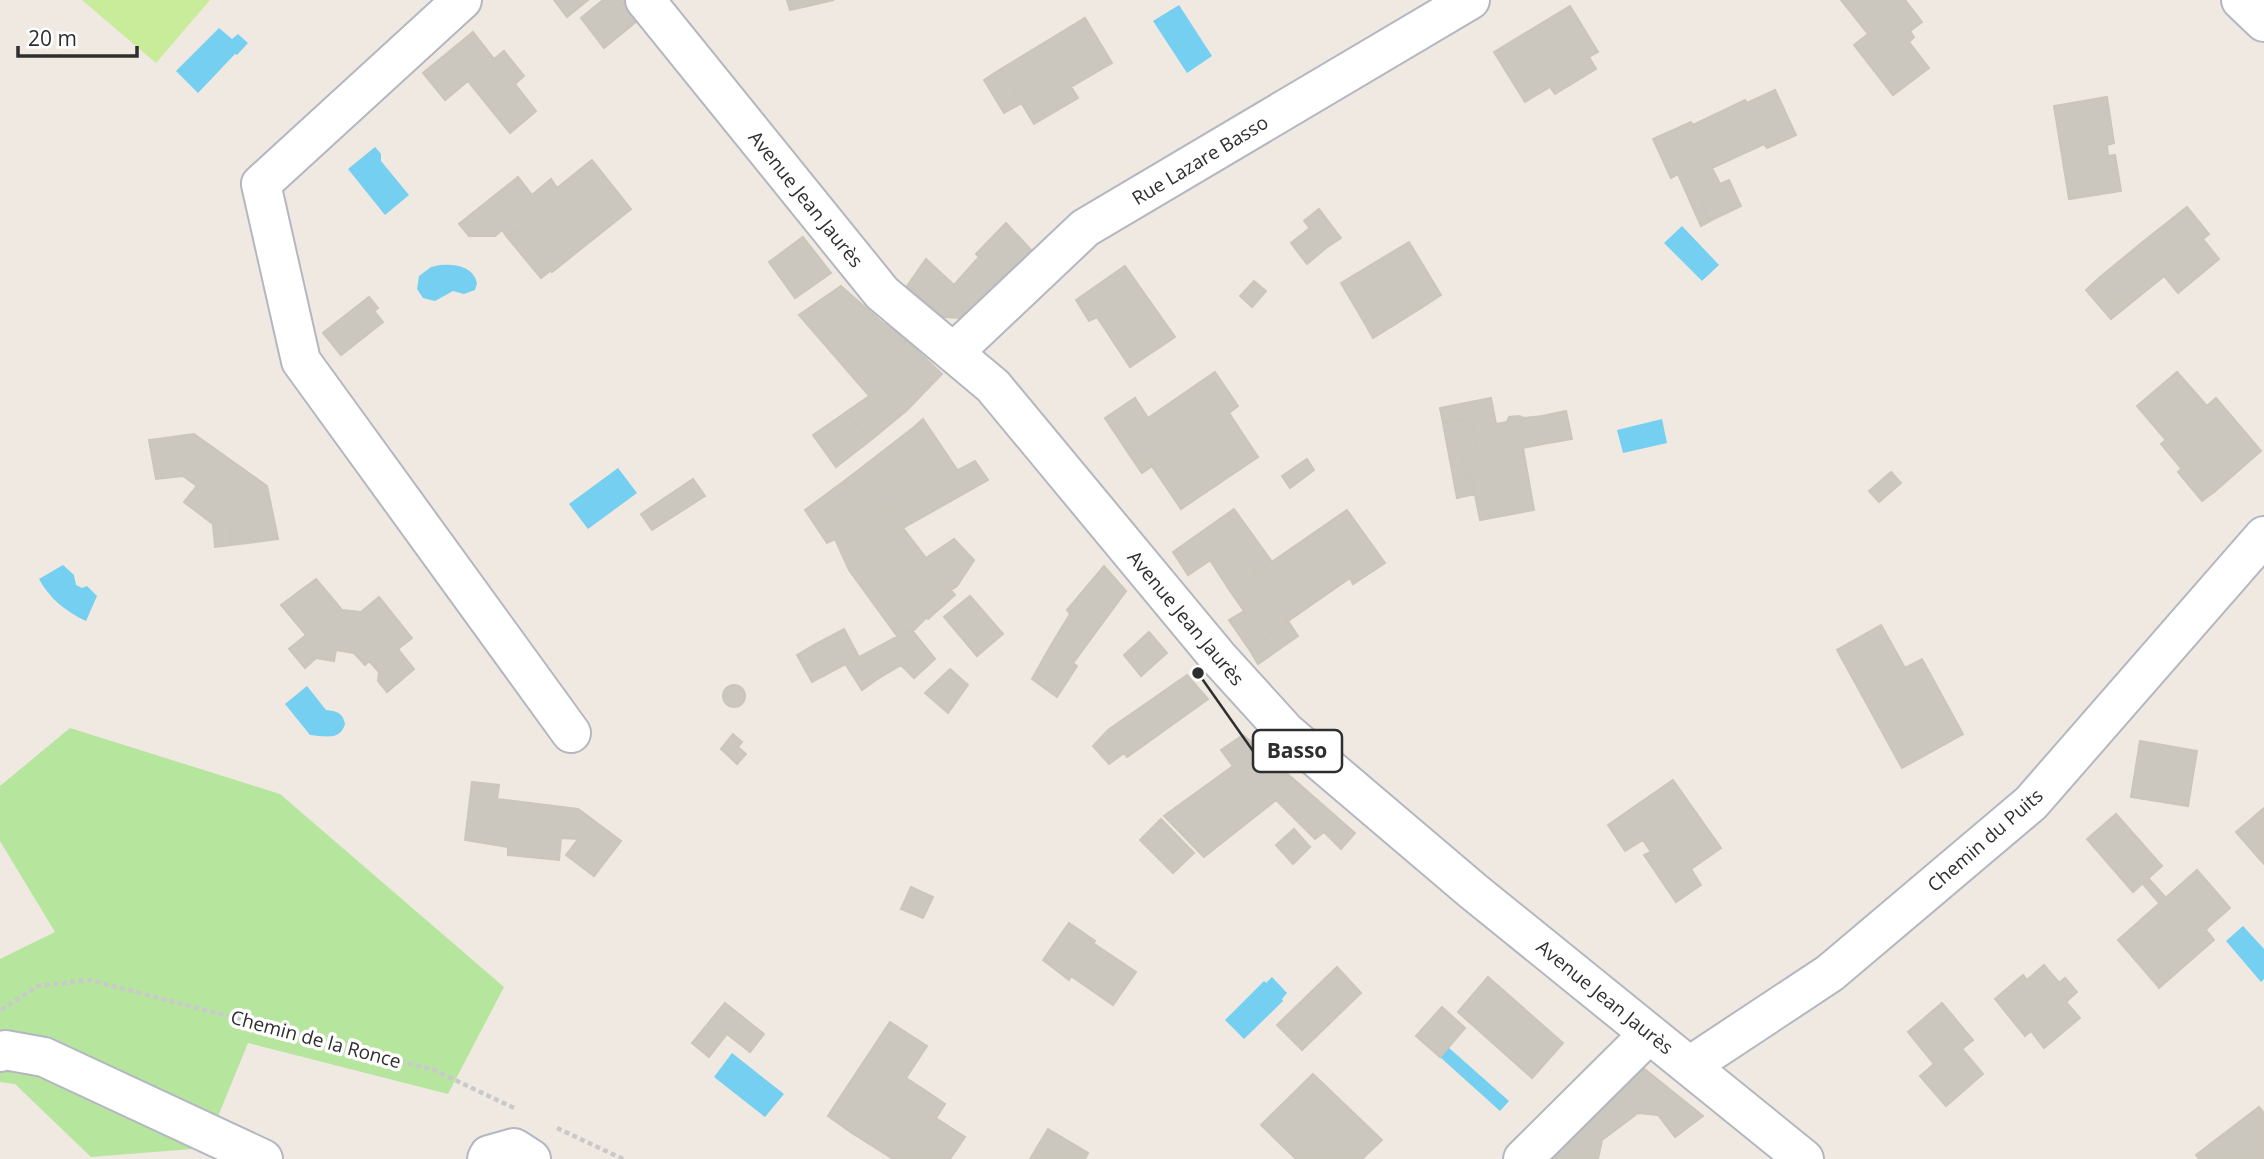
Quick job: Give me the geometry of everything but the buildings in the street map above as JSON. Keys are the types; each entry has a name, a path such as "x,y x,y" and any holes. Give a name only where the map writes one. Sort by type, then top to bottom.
{"street":[{"path":"462,0 261,184 301,361 571,733"},
{"name":"Avenue Jean Jaurès","path":"645,0 882,293 993,386 1208,646 1286,732 1473,891 1804,1159"},
{"name":"Rue Lazare Basso","path":"954,352 1085,228 1469,0"},
{"path":"2241,0 2264,22"},
{"name":"Chemin du Puits","path":"1691,1065 1830,973 2031,803 2264,536"},
{"path":"1523,1159 1649,1034"},
{"path":"0,1052 5,1050 44,1057 263,1159"},
{"path":"487,1159 489,1155 514,1148 531,1159"}],"path":[{"name":"Chemin de la Ronce","path":"0,1011 38,986 90,980 434,1070 522,1112"},
{"path":"547,1124 623,1159"}],"green space":[{"path":"82,0 210,0 156,63"},
{"path":"70,728 280,794 504,987 448,1094 248,1043 205,1148 91,1157 15,1084 0,1082 0,959 55,932 0,841 0,786"}],"water":[{"path":"1179,5 1212,56 1187,73 1153,21"},
{"path":"219,28 232,39 238,34 248,43 198,93 176,71"},
{"path":"375,147 381,154 381,161 409,195 385,215 348,169"},
{"path":"1682,226 1719,265 1702,281 1664,243"},
{"path":"457,266 472,273 477,283 475,290 464,294 453,291 435,301 423,298 417,289 419,276 431,267"},
{"path":"1662,419 1667,443 1623,453 1617,430"},
{"path":"618,468 637,493 588,529 569,504"},
{"path":"63,565 74,575 76,585 82,588 87,586 97,596 86,621 59,604 39,579"},
{"path":"307,686 326,710 343,717 345,724 340,733 331,736 310,735 285,704"},
{"path":"2243,926 2264,949 2264,979 2261,982 2226,941"},
{"path":"1272,977 1287,993 1283,1001 1244,1039 1225,1020 1264,981 1266,983"},
{"path":"1448,1047 1509,1101 1500,1111 1440,1057"},
{"path":"732,1053 784,1094 765,1117 714,1077"}],"place":[{"name":"Basso","path":"1198,673"}]}
